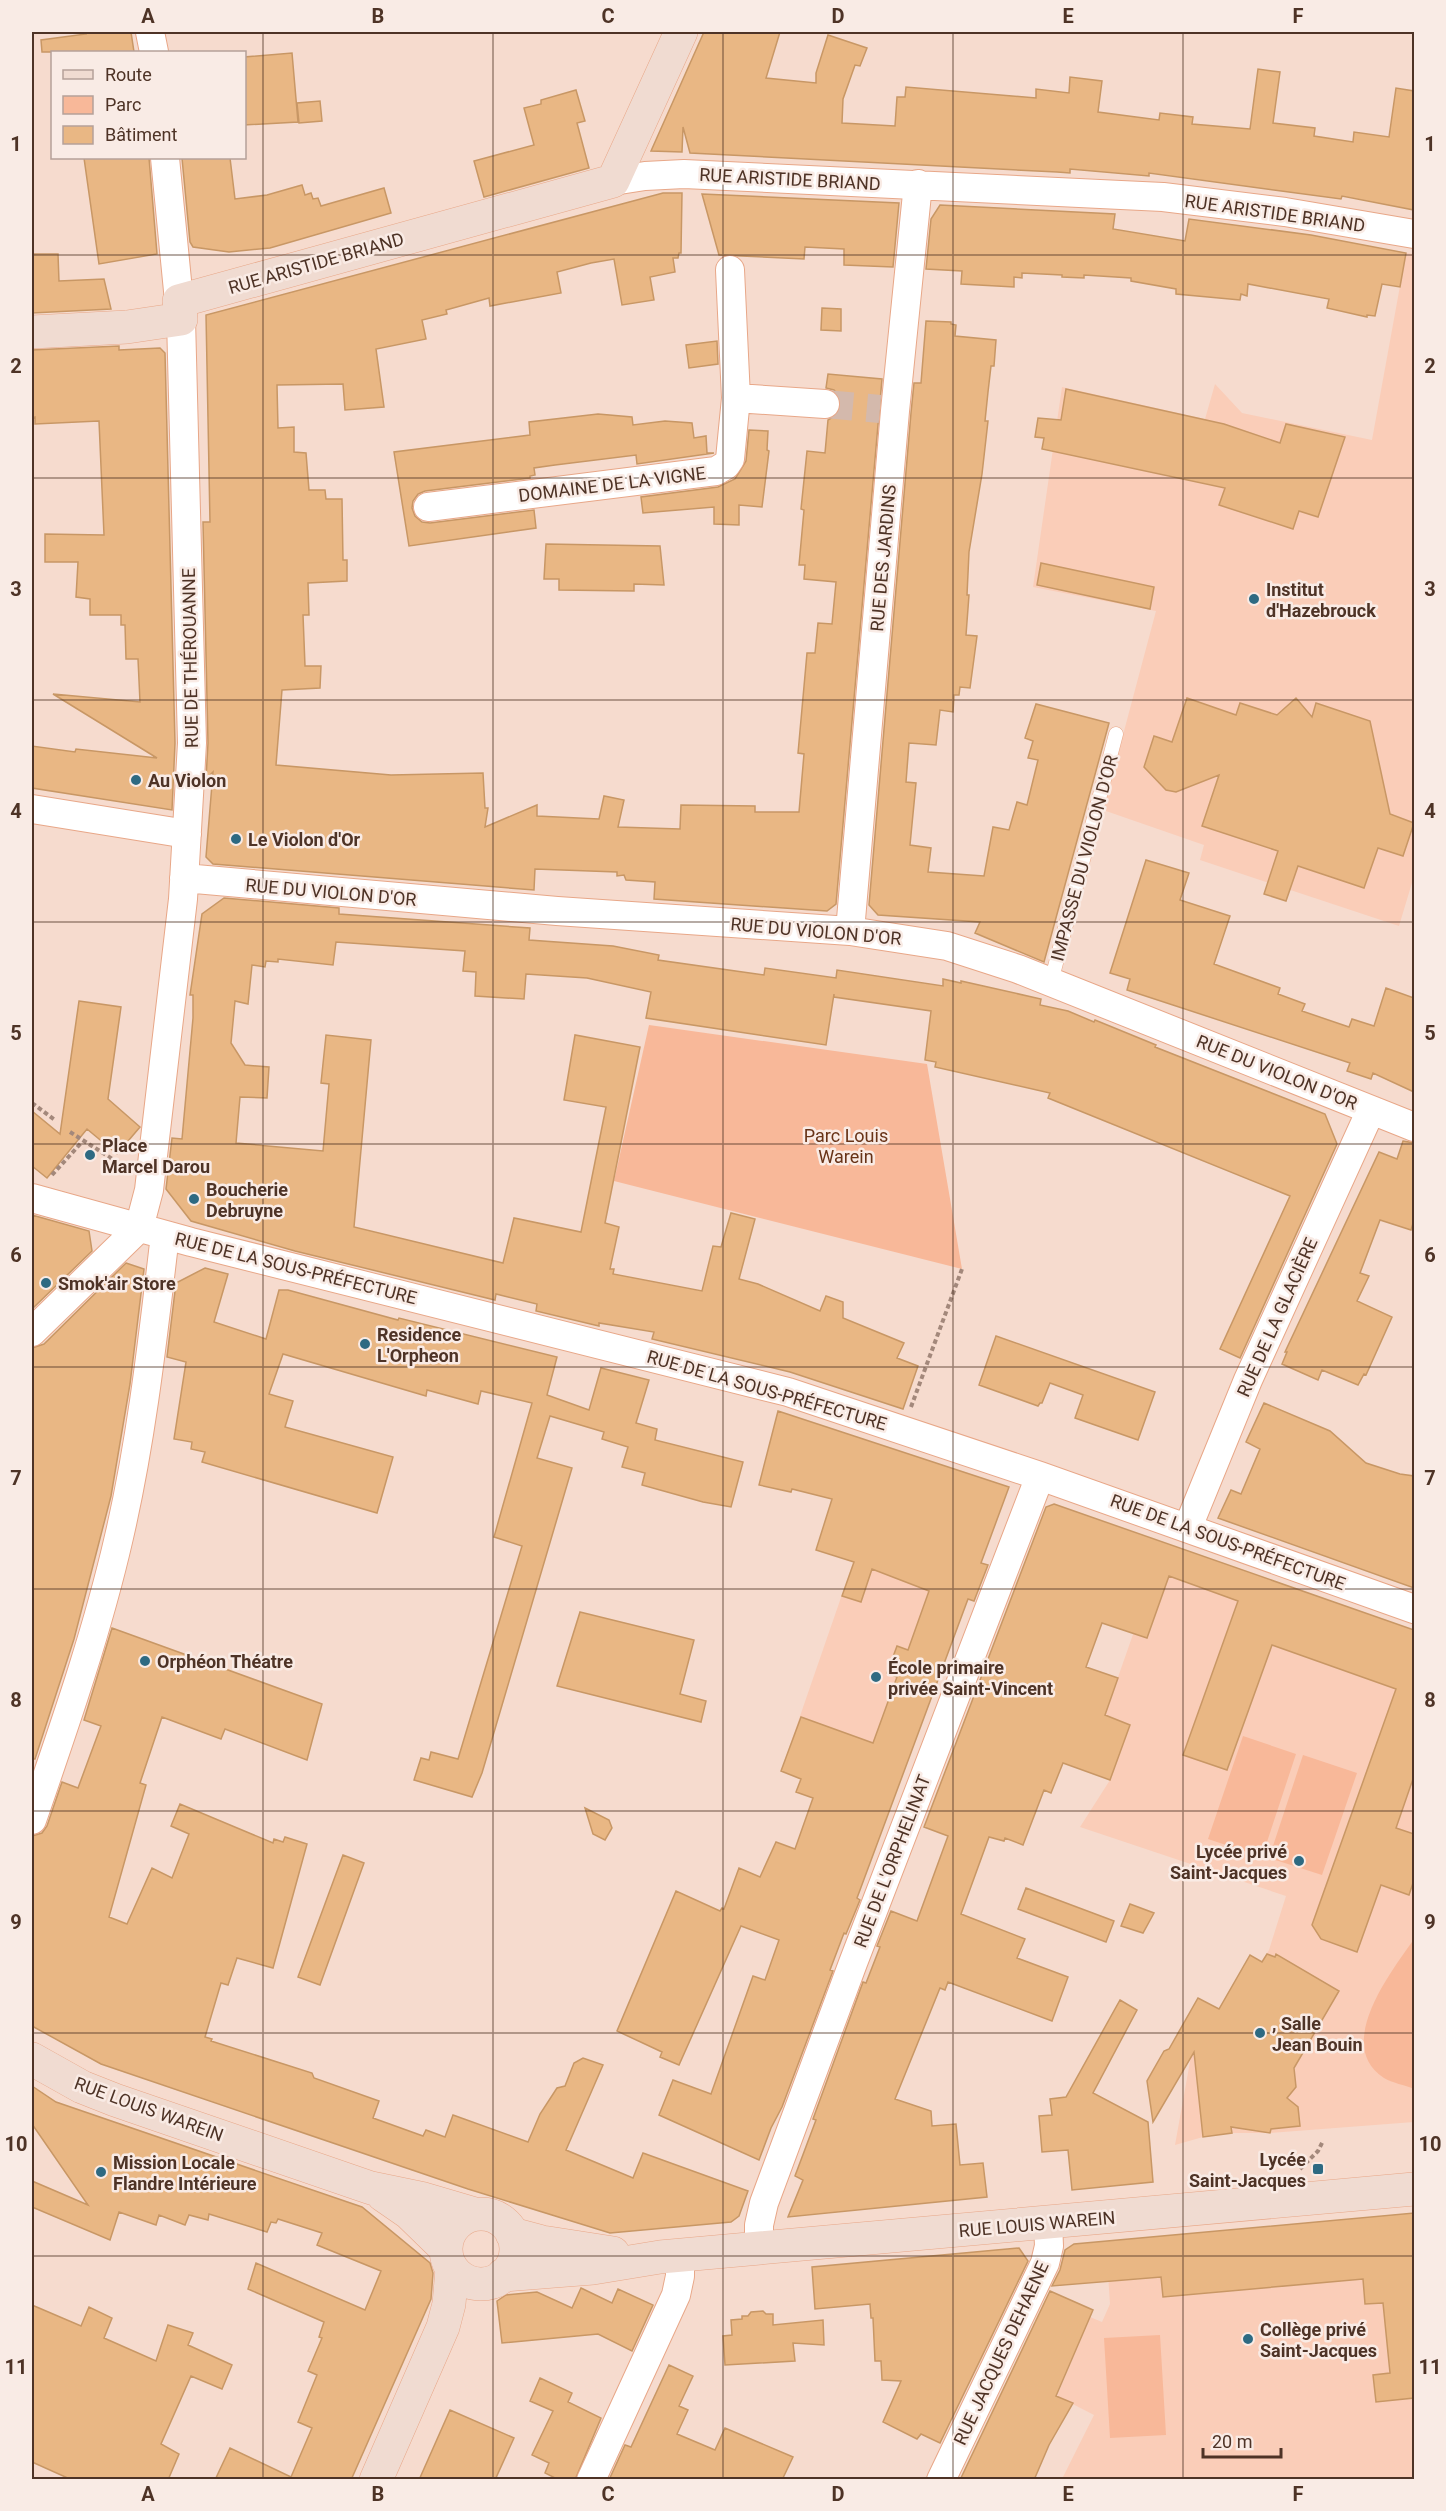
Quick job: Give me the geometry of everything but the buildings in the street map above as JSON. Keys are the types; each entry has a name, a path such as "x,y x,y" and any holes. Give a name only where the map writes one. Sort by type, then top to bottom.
{"main road":[{"path":"613,181 681,32"},
{"name":"RUE ARISTIDE BRIAND","path":"32,332 127,327 613,181"},
{"name":"RUE LOUIS WAREIN","path":"32,2059 96,2093 371,2188 424,2199 475,2214"},
{"name":"RUE LOUIS WAREIN","path":"371,2188 409,2213 449,2259"},
{"name":"RUE LOUIS WAREIN","path":"495,2279 670,2257 1414,2189"},
{"path":"376,2480 443,2327 449,2304 450,2233 456,2224 475,2214 497,2218 512,2234 515,2243 512,2265 495,2279 450,2352 393,2480"},
{"name":"RUE LOUIS WAREIN","path":"512,2234 566,2247 670,2257"},
{"path":"449,2259 467,2281 495,2279"}],"street":[{"path":"150,32 154,51"},
{"name":"RUE DE THÉROUANNE","path":"32,1820 105,1596 135,1457 152,1232 147,1201 184,878 193,698 180,310 165,159"},
{"name":"RUE ARISTIDE BRIAND","path":"613,181 645,176 684,174 1163,197 1285,212 1414,234"},
{"name":"RUE DES JARDINS","path":"850,931 888,410 918,184"},
{"name":"DOMAINE DE LA VIGNE","path":"428,507 717,471 726,465 730,459 736,398 730,270"},
{"path":"736,398 825,404"},
{"path":"32,809 187,834"},
{"name":"RUE DU VIOLON D'OR","path":"184,878 546,910 850,931 947,946 993,960 1051,982 1414,1127"},
{"name":"RUE DE LA GLACIÈRE","path":"1188,1527 1248,1380 1371,1110"},
{"name":"RUE DE LA SOUS-PRÉFECTURE","path":"32,1198 152,1232 741,1379 903,1429 1188,1527 1414,1609"},
{"path":"32,1332 152,1232"},
{"name":"RUE DE L'ORPHELINAT","path":"759,2250 759,2224 764,2203 857,1952 1040,1476"},
{"name":"RUE JACQUES DEHAENE","path":"941,2480 1045,2263 1049,2246 1048,2223"},
{"path":"591,2480 676,2295 680,2276 670,2257"}],"lane":[{"name":"IMPASSE DU VIOLON D'OR","path":"1051,982 1116,734"}],"path":[{"path":"32,1103 55,1120"},
{"path":"70,1132 82,1142 126,1167 152,1169"},
{"path":"62,1207 67,1195 49,1179 82,1142"},
{"path":"903,1429 962,1269"}],"shaded area":[{"name":"Institut d'Hazebrouck","path":"1406,253 1414,254 1414,876 1399,926 1200,860 1204,845 1103,810 1156,611 1033,587 1062,387 1205,419 1215,384 1242,413 1372,440"},
{"name":"Lycée privé Saint-Jacques","path":"1165,1543 1414,1630 1414,2122 1270,2133 1232,2133 1203,2137 1175,2145 1191,2056 1250,1955 1262,1962 1269,1950 1286,1896 1080,1827 1110,1780 1063,1763 1051,1793 1039,1788 1110,1700"},
{"name":"École primaire privée Saint-Vincent","path":"855,1557 974,1582 888,1813 781,1771"},
{"name":"Collège privé Saint-Jacques","path":"1414,2213 1414,2479 1062,2479 1094,2415 1057,2396 1090,2317 1102,2322 1110,2304 1106,2242"}],"green space":[{"name":"Parc Louis Warein","path":"649,1025 927,1064 962,1269 614,1181"},
{"path":"1243,1736 1296,1754 1262,1857 1208,1839"},
{"path":"1303,1755 1357,1773 1322,1875 1269,1858"},
{"path":"1414,1939 1414,2089 1384,2078 1370,2064 1364,2047 1365,2028 1381,1988"},
{"path":"1160,2335 1166,2435 1110,2438 1104,2338"}],"tunnel":[{"path":"825,404 880,409"}],"place":[{"name":"Institut d'Hazebrouck","path":"1254,599"},
{"name":"Au Violon","path":"136,780"},
{"name":"Le Violon d'Or","path":"236,839"},
{"name":"Place Marcel Darou","path":"90,1155"},
{"name":"Boucherie Debruyne","path":"194,1199"},
{"name":"Smok'air Store","path":"46,1283"},
{"name":"Residence L'Orpheon","path":"365,1344"},
{"name":"Orphéon Théatre","path":"145,1661"},
{"name":"École primaire privée Saint-Vincent","path":"876,1677"},
{"name":"Lycée privé Saint-Jacques","path":"1299,1861"},
{"name":", Salle Jean Bouin","path":"1260,2033"},
{"name":"Lycée Saint-Jacques","path":"1318,2169"},
{"name":"Mission Locale Flandre Intérieure","path":"101,2172"},
{"name":"Collège privé Saint-Jacques","path":"1248,2339"}]}
